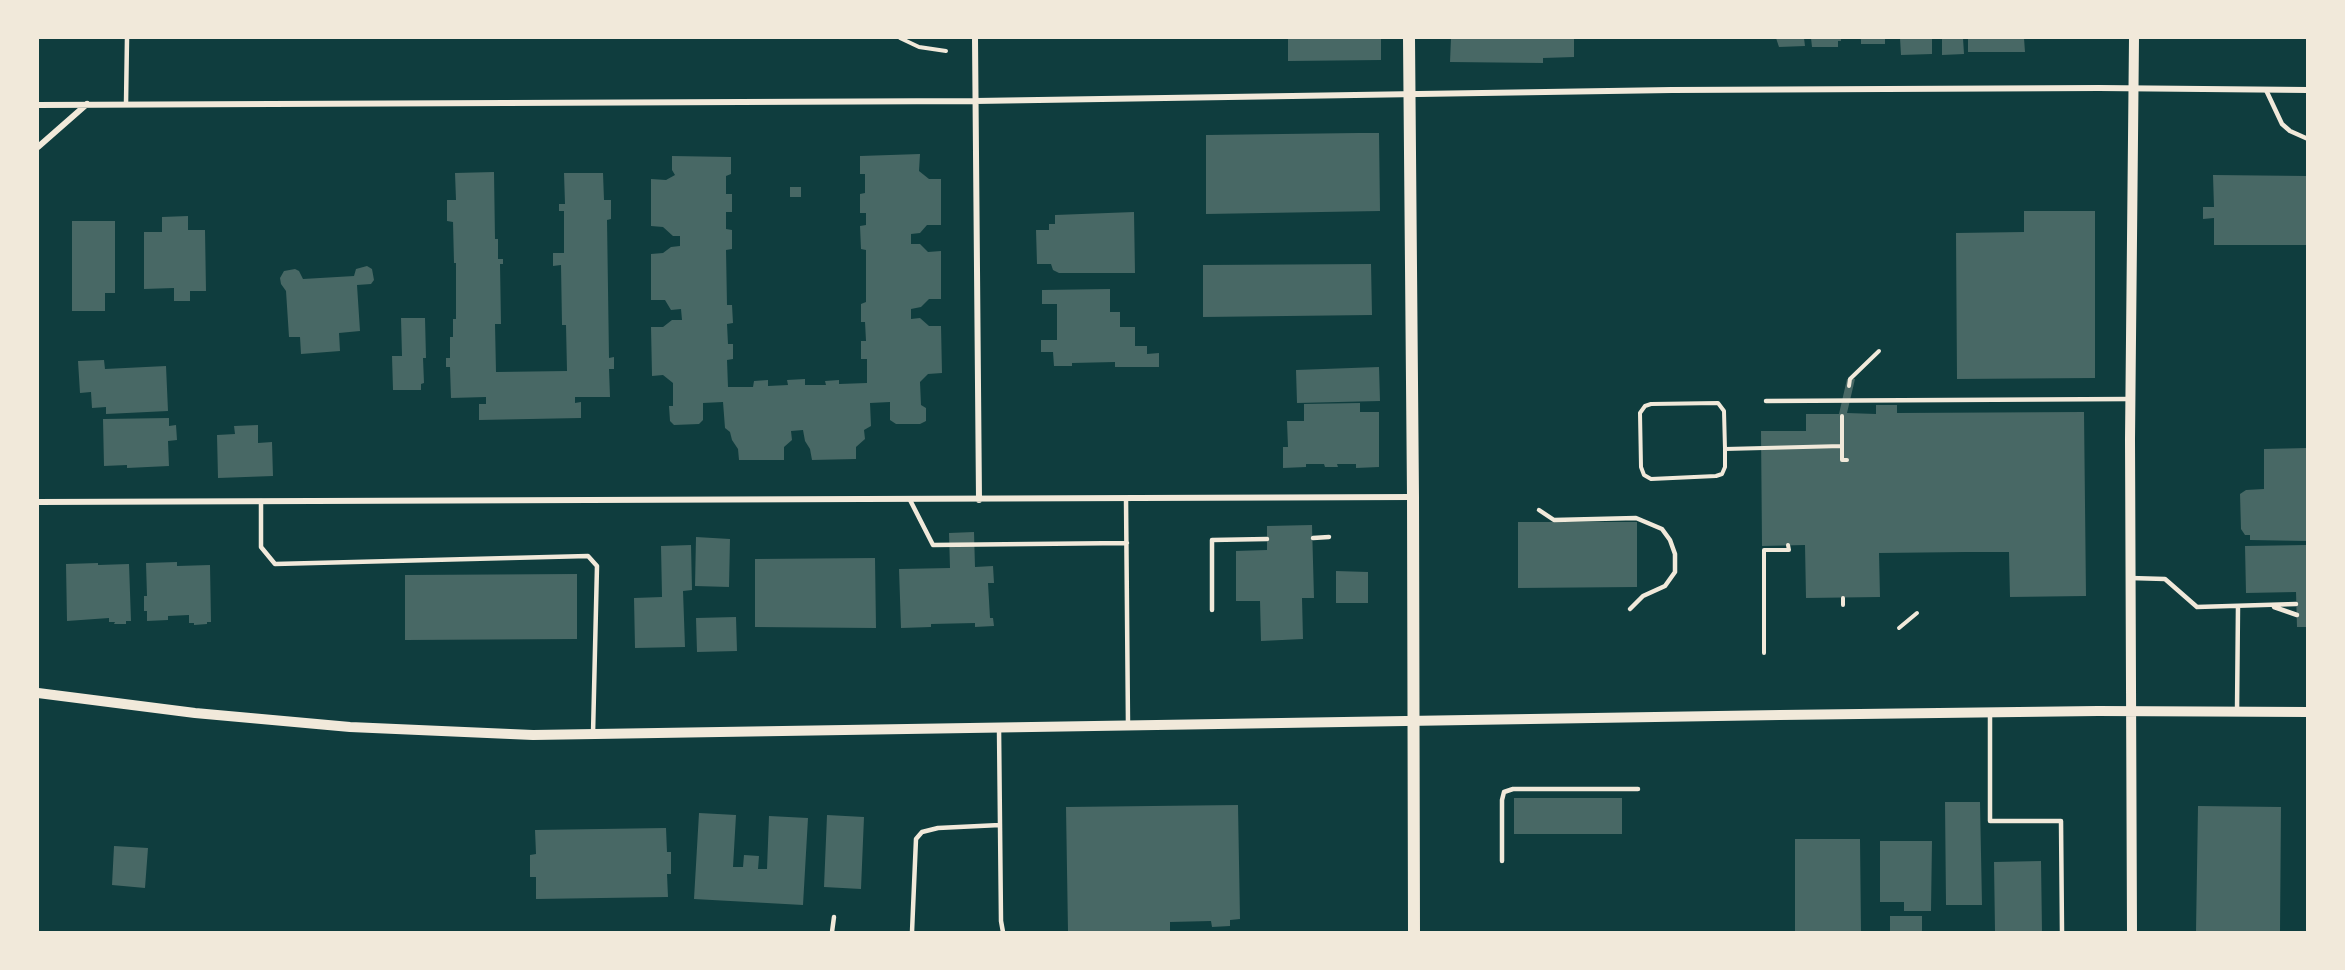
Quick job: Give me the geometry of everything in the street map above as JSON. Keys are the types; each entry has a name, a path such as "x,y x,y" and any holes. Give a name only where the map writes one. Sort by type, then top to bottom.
{"main road":[{"path":"1409,38 1414,933"}],"street":[{"path":"975,38 979,500"},
{"path":"2132,933 2130,399 2133,38"},
{"path":"38,105 975,101 1672,90 2307,90"},
{"path":"38,147 87,104"},
{"path":"38,502 1413,497"},
{"path":"38,693 195,713 350,726 532,735 1413,720 2132,711 2307,712"}],"lane":[{"path":"126,104 127,38"},
{"path":"2266,90 2283,123 2290,130 2307,139"},
{"path":"1766,401 2130,399"},
{"path":"1126,498 1128,725"},
{"path":"910,500 933,546 1126,543"},
{"path":"261,501 261,547 275,564 588,556 597,566 593,734"},
{"path":"1539,510 1554,520 1636,518 1662,529 1670,540 1675,554 1675,572 1665,586 1643,596 1630,609"},
{"path":"1313,538 1329,537"},
{"path":"1212,610 1212,540 1267,539"},
{"path":"2130,578 2165,579 2197,607 2296,604"},
{"path":"2271,605 2297,615"},
{"path":"2237,712 2238,606"},
{"path":"1990,713 1990,821 2061,821 2062,933"},
{"path":"999,728 1003,933"},
{"path":"1502,861 1504,792 1513,789 1638,789"},
{"path":"912,933 916,839 922,832 938,828 1000,825"},
{"path":"832,933 834,917"}],"path":[{"path":"900,38 919,47 946,51"},
{"path":"1850,379 1879,351"},
{"path":"1718,403 1724,411 1725,449 1725,467 1722,474 1651,479 1644,475 1641,467 1640,413 1645,406 1651,404 1718,403"},
{"path":"1842,414 1842,460 1847,460"},
{"path":"1725,449 1842,446"},
{"path":"1764,653 1764,550 1789,550 1788,545"},
{"path":"1843,598 1843,605"},
{"path":"1899,628 1917,613"}],"building":[{"path":"1288,38 1381,38 1381,60 1288,61"},
{"path":"1451,38 1574,38 1574,57 1543,58 1543,63 1450,62"},
{"path":"1776,38 1804,38 1805,46 1779,47"},
{"path":"1811,38 1841,38 1841,41 1838,41 1838,47 1812,47"},
{"path":"1861,38 1885,38 1885,44 1861,44"},
{"path":"1900,38 1932,38 1932,54 1901,55"},
{"path":"1942,38 1963,38 1964,54 1942,55"},
{"path":"1968,38 2024,38 2025,52 1968,52"},
{"path":"1379,133 1380,211 1206,214 1206,135"},
{"path":"920,154 919,171 929,179 941,179 941,225 927,225 920,233 911,234 911,244 920,244 928,252 941,251 941,299 929,299 921,307 911,309 911,319 920,318 929,326 941,326 942,373 928,374 920,382 921,405 926,408 926,421 920,424 896,424 890,420 890,402 870,403 871,426 864,430 865,439 856,447 856,459 812,460 803,430 791,431 792,440 784,447 784,460 739,460 738,449 730,432 725,428 723,402 703,403 703,420 699,424 674,425 670,421 669,406 673,406 673,383 663,375 652,376 651,327 663,327 672,320 682,320 681,309 671,310 665,300 651,300 651,254 663,253 671,247 680,246 680,236 673,236 663,227 651,226 651,179 666,180 675,175 672,170 672,156 731,157 731,174 726,176 726,194 732,194 732,212 726,212 726,229 732,230 732,249 726,250 727,305 732,305 733,323 727,324 728,344 733,344 733,359 727,360 728,387 753,387 754,381 768,380 768,386 788,385 787,380 805,379 805,385 826,385 825,381 839,380 839,384 867,383 867,359 861,359 861,341 866,341 865,322 861,322 861,304 866,302 866,250 861,249 860,226 866,225 866,213 860,213 860,194 865,193 865,174 860,174 860,156"},
{"path":"494,172 495,239 498,239 498,259 503,259 503,264 500,264 501,324 495,324 496,372 567,371 566,325 562,325 561,265 553,266 553,253 564,253 564,211 559,211 559,204 565,204 564,173 603,173 604,200 611,200 611,219 607,220 609,358 614,357 614,369 609,369 610,397 575,397 575,403 581,402 581,418 479,420 479,404 486,404 486,397 451,398 450,367 446,367 446,358 450,358 450,337 453,337 453,319 456,319 456,263 454,263 453,222 447,221 447,200 456,200 455,173"},
{"path":"2213,175 2307,176 2307,245 2214,245 2214,218 2203,219 2203,207 2214,207"},
{"path":"790,187 801,187 801,197 790,197"},
{"path":"2024,211 2095,211 2095,378 1957,379 1956,233 2024,232"},
{"path":"1134,212 1135,273 1059,273 1053,270 1051,264 1037,264 1036,230 1049,230 1049,224 1055,224 1055,215"},
{"path":"188,216 188,230 205,230 206,291 190,291 190,301 174,301 174,288 144,289 144,232 162,232 162,217"},
{"path":"72,221 115,221 115,293 105,293 105,311 72,311"},
{"path":"1371,264 1372,315 1203,317 1203,265"},
{"path":"367,266 372,269 374,280 371,284 357,285 360,331 339,333 340,351 301,354 300,337 289,337 286,291 280,278 284,271 295,269 299,271 303,279 354,276 356,269"},
{"path":"1110,289 1110,312 1120,312 1120,327 1135,327 1135,346 1147,346 1147,354 1159,353 1159,367 1115,367 1115,362 1072,363 1072,366 1054,366 1053,352 1041,352 1041,340 1057,340 1057,304 1042,304 1042,290"},
{"path":"401,318 425,318 426,358 423,358 424,383 421,384 421,390 393,390 392,356 402,356"},
{"path":"104,360 105,369 166,366 168,411 106,414 106,407 92,408 91,392 80,393 78,361"},
{"path":"1379,367 1380,401 1297,403 1296,370"},
{"path":"1847,379 1855,379 1847,413 1876,414 1876,405 1897,405 1897,413 2084,412 2086,596 2010,597 2009,552 1966,552 1879,553 1880,597 1806,598 1805,545 1762,546 1761,431 1806,431 1806,414 1839,414"},
{"path":"1360,403 1360,412 1379,412 1379,467 1356,468 1356,464 1337,464 1338,467 1325,467 1324,464 1306,464 1306,467 1283,468 1283,447 1288,447 1287,421 1304,421 1304,404"},
{"path":"169,418 169,426 176,425 177,440 168,441 169,466 127,468 127,465 104,466 103,419"},
{"path":"258,425 258,443 272,442 273,476 218,478 217,435 235,434 234,426"},
{"path":"2307,448 2307,541 2250,540 2250,535 2245,535 2241,529 2240,494 2246,490 2264,489 2264,449"},
{"path":"1518,522 1637,522 1637,587 1518,588"},
{"path":"1312,525 1314,598 1302,598 1303,639 1261,641 1260,601 1236,601 1236,551 1267,550 1267,526"},
{"path":"974,532 975,567 993,566 994,583 988,583 990,618 993,618 994,626 975,627 975,623 931,624 931,627 901,628 899,569 950,568 949,533"},
{"path":"696,537 730,539 729,587 695,586"},
{"path":"691,545 692,590 683,591 685,647 635,648 634,598 662,597 661,546"},
{"path":"2307,545 2307,627 2297,627 2296,592 2246,593 2245,546"},
{"path":"875,558 876,628 755,627 755,559"},
{"path":"177,562 177,566 210,565 211,622 194,625 194,623 189,623 189,615 168,616 168,620 147,621 147,611 144,611 144,596 147,596 146,563"},
{"path":"98,563 98,565 129,564 131,621 126,621 126,624 114,624 115,622 109,622 109,618 67,621 66,564"},
{"path":"1336,571 1368,572 1368,603 1336,603"},
{"path":"577,574 577,639 405,640 405,575"},
{"path":"736,617 737,651 697,652 696,618"},
{"path":"1514,798 1622,798 1622,834 1514,834"},
{"path":"1945,802 1980,802 1982,905 1946,905"},
{"path":"1238,805 1240,919 1230,920 1230,926 1212,927 1211,921 1170,922 1170,932 1068,932 1066,807"},
{"path":"2198,806 2281,807 2280,932 2196,932"},
{"path":"699,813 736,815 733,867 743,867 744,855 759,856 758,869 767,869 769,816 808,818 803,905 694,899"},
{"path":"827,815 864,817 861,889 824,887"},
{"path":"666,828 667,852 671,852 671,874 667,874 668,897 536,899 536,877 530,877 530,855 536,854 535,830"},
{"path":"1795,839 1860,839 1861,932 1795,932"},
{"path":"1880,841 1932,841 1931,911 1904,911 1904,902 1880,902"},
{"path":"114,846 148,848 145,888 112,885"},
{"path":"2041,861 2042,932 1995,932 1994,862"},
{"path":"1890,916 1922,916 1922,932 1890,932"}]}
